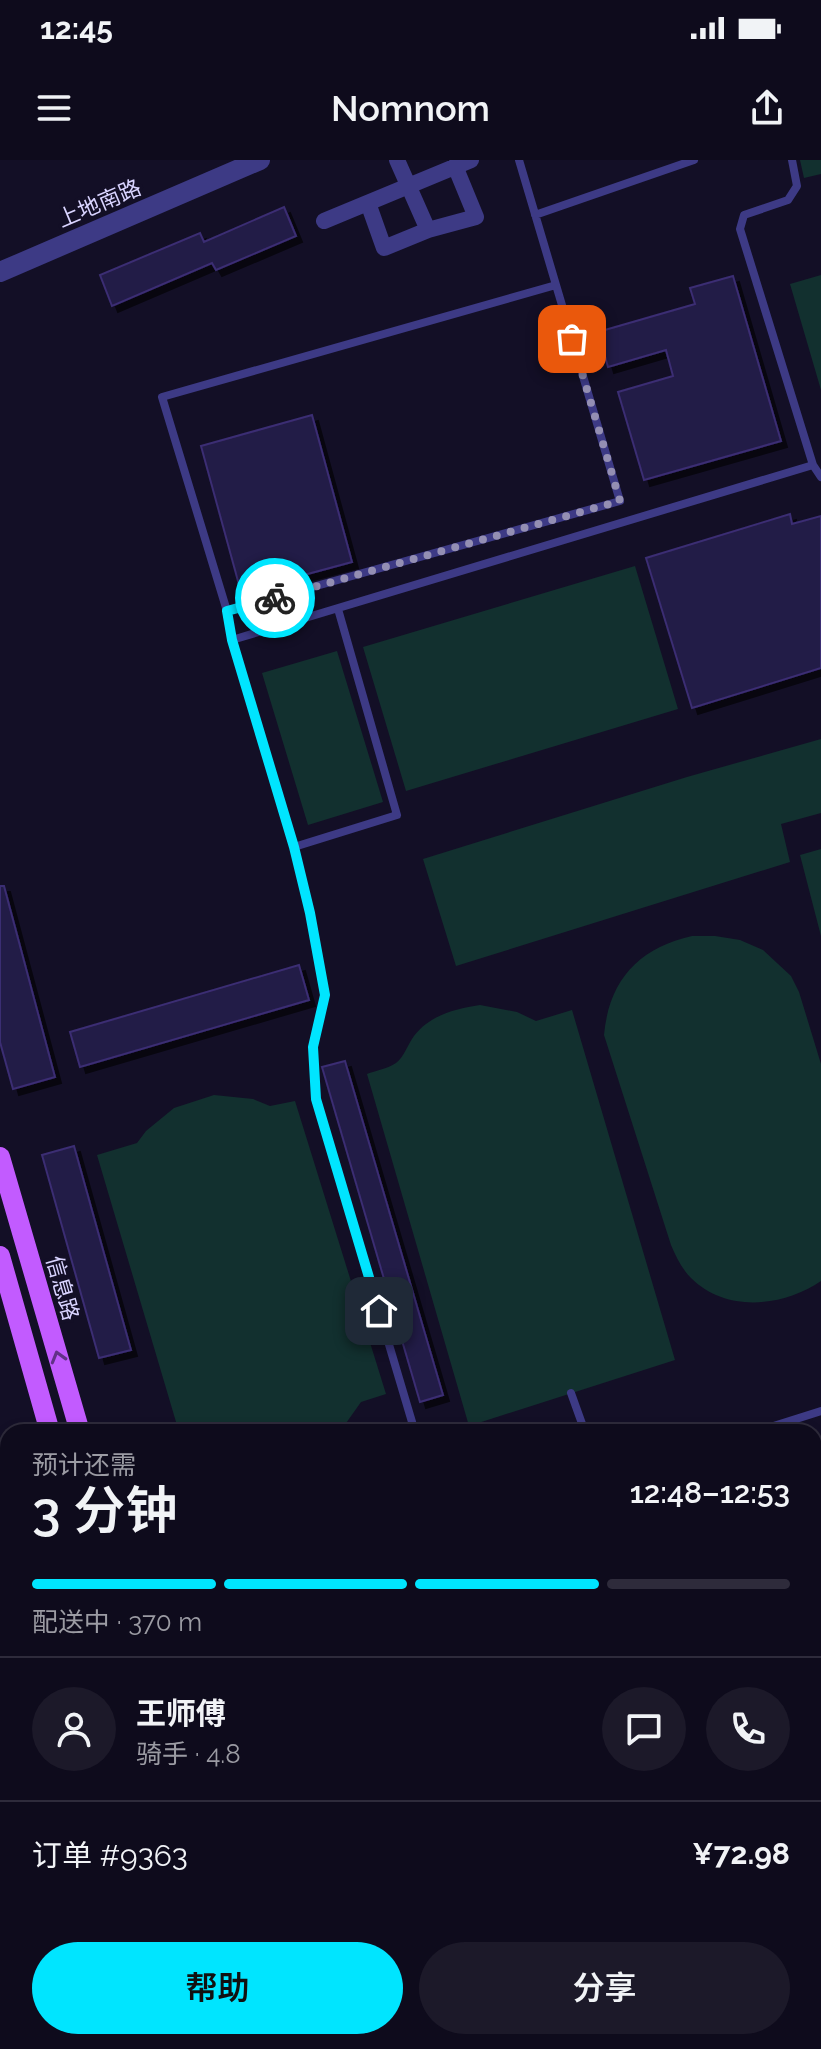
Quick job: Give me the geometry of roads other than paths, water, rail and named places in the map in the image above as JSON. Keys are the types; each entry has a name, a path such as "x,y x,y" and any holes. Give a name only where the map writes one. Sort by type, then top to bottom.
{"main road":[{"name":"信息路","path":"0,1157 78,1424"},
{"path":"0,1256 48,1424"}],"street":[{"name":"上地南路","path":"0,272 260,160"},
{"path":"397,160 428,230"},
{"path":"324,221 463,163 476,217 428,230 384,248 368,203"}],"lane":[{"path":"227,611 620,501 519,160"},
{"path":"535,215 694,160"},
{"path":"792,160 797,186 788,200 744,215 740,229 813,465 821,477"},
{"path":"413,1424 316,1099 313,1047 325,995 294,847 162,397 556,285"},
{"path":"232,640 813,465"},
{"path":"294,847 397,815 338,609"},
{"path":"571,1393 582,1424"},
{"path":"780,1424 821,1411"}]}
